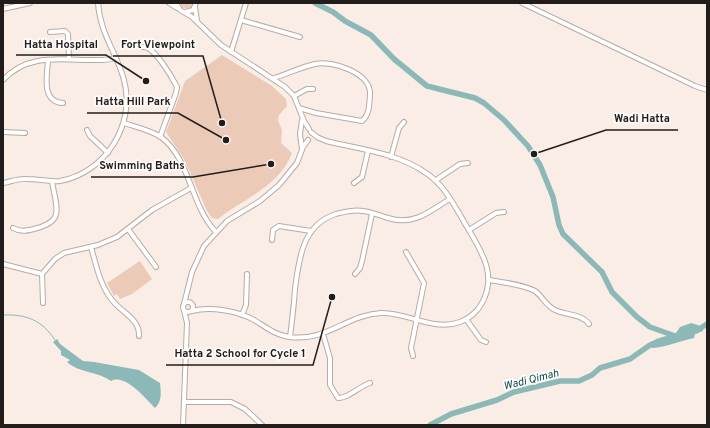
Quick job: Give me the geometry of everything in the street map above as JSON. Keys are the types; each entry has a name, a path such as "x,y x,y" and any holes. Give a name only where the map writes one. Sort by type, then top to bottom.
{"street":[{"path":"3,9 30,3"},
{"path":"3,183 27,179 52,181 75,177 84,173 98,164 108,153 124,123 126,104 124,82 101,22 98,3"},
{"path":"169,3 197,22 211,36 231,52 274,78 294,96 302,118 310,131 297,163 279,185 260,201 228,221 204,246 197,260 184,304 186,323 183,425"},
{"path":"176,3 178,8"},
{"path":"231,52 246,3"},
{"path":"522,3 707,90"},
{"path":"184,12 190,12 195,5"},
{"path":"195,5 197,22"},
{"path":"241,20 300,37"},
{"path":"50,32 65,31 68,34 69,59"},
{"path":"143,47 147,46 153,51 177,87 160,137"},
{"path":"3,80 24,64 69,59 108,60 115,58"},
{"path":"48,61 48,95 54,102 63,103"},
{"path":"274,78 316,64 329,64 361,76 368,82 371,91 367,116 362,121 316,113 299,108"},
{"path":"294,96 307,89 313,89"},
{"path":"302,118 300,132 302,150"},
{"path":"391,157 399,129 404,122"},
{"path":"124,123 160,137 175,153 207,220 216,232"},
{"path":"184,304 188,302 203,309 242,315 276,334 301,338 323,334 369,315 392,314 442,325 450,325 466,319 481,305 486,295 490,280 488,264 450,199 436,180 411,164 391,157 317,137 305,128 300,132"},
{"path":"87,130 90,136 108,153"},
{"path":"3,132 25,132"},
{"path":"301,138 308,139 317,137"},
{"path":"354,183 362,177 368,151"},
{"path":"436,180 460,164 468,163"},
{"path":"13,228 24,231 44,226 54,220 57,212 52,181"},
{"path":"43,303 42,274 55,259 64,253 91,247 117,236 152,210 191,188"},
{"path":"290,337 300,251 311,231 331,216 346,211 363,211 400,221 413,220 450,199"},
{"path":"469,230 496,213 504,212"},
{"path":"355,274 360,268 362,261 372,214"},
{"path":"272,240 273,230 279,226 311,231"},
{"path":"128,229 156,268"},
{"path":"91,247 101,281 107,294 122,311 133,320 139,329 139,336"},
{"path":"406,252 424,282 411,348 413,356"},
{"path":"3,264 42,274"},
{"path":"242,315 246,305 246,274"},
{"path":"490,280 517,285 534,291 547,305 555,310 584,319 589,324"},
{"path":"186,323 192,311 192,304 188,290"},
{"path":"184,310 187,312 203,309"},
{"path":"466,319 481,340 486,342"},
{"path":"323,334 330,358 330,385 338,398 345,397 360,387 370,383"},
{"path":"184,402 231,402 245,409 262,425"}],"shaded area":[{"path":"180,3 193,3 190,8 182,8"},
{"path":"222,55 272,86 286,99 287,106 279,115 278,120 282,130 281,143 292,153 279,174 270,183 218,219 212,218 207,211 184,159 166,132 185,81"},
{"path":"140,261 152,279 132,294 120,299 117,294 114,296 107,283"}],"water":[{"path":"691,323 701,326 703,331 695,334 694,338 652,348 650,345 656,339 676,333 680,327"},
{"path":"57,339 60,344 83,361 139,370 160,383 161,390 159,403 155,408 141,393 129,384 117,379 111,381 100,375 72,366 67,362 70,360 61,355 61,351 53,342"}],"waterway":[{"path":"315,3 371,35 394,59 427,86 475,98 484,103 504,120 528,146 540,165 553,197 559,225 563,234 602,272 612,292 637,317 650,327 675,336"},
{"path":"3,315 26,317 33,320 45,328 55,340"},
{"path":"696,331 707,324"},
{"name":"Wadi Qimah","path":"430,425 451,414 497,400 514,392 560,381 579,381 592,375 600,368 630,359 657,342"}],"place":[{"name":"Hatta Hospital","path":"146,81"},
{"name":"Fort Viewpoint","path":"222,123"},
{"name":"Hatta Hill Park","path":"226,140"},
{"name":"Wadi Hatta","path":"534,154"},
{"name":"Swimming Baths","path":"271,164"},
{"name":"Hatta 2 School for Cycle 1","path":"332,297"}]}
